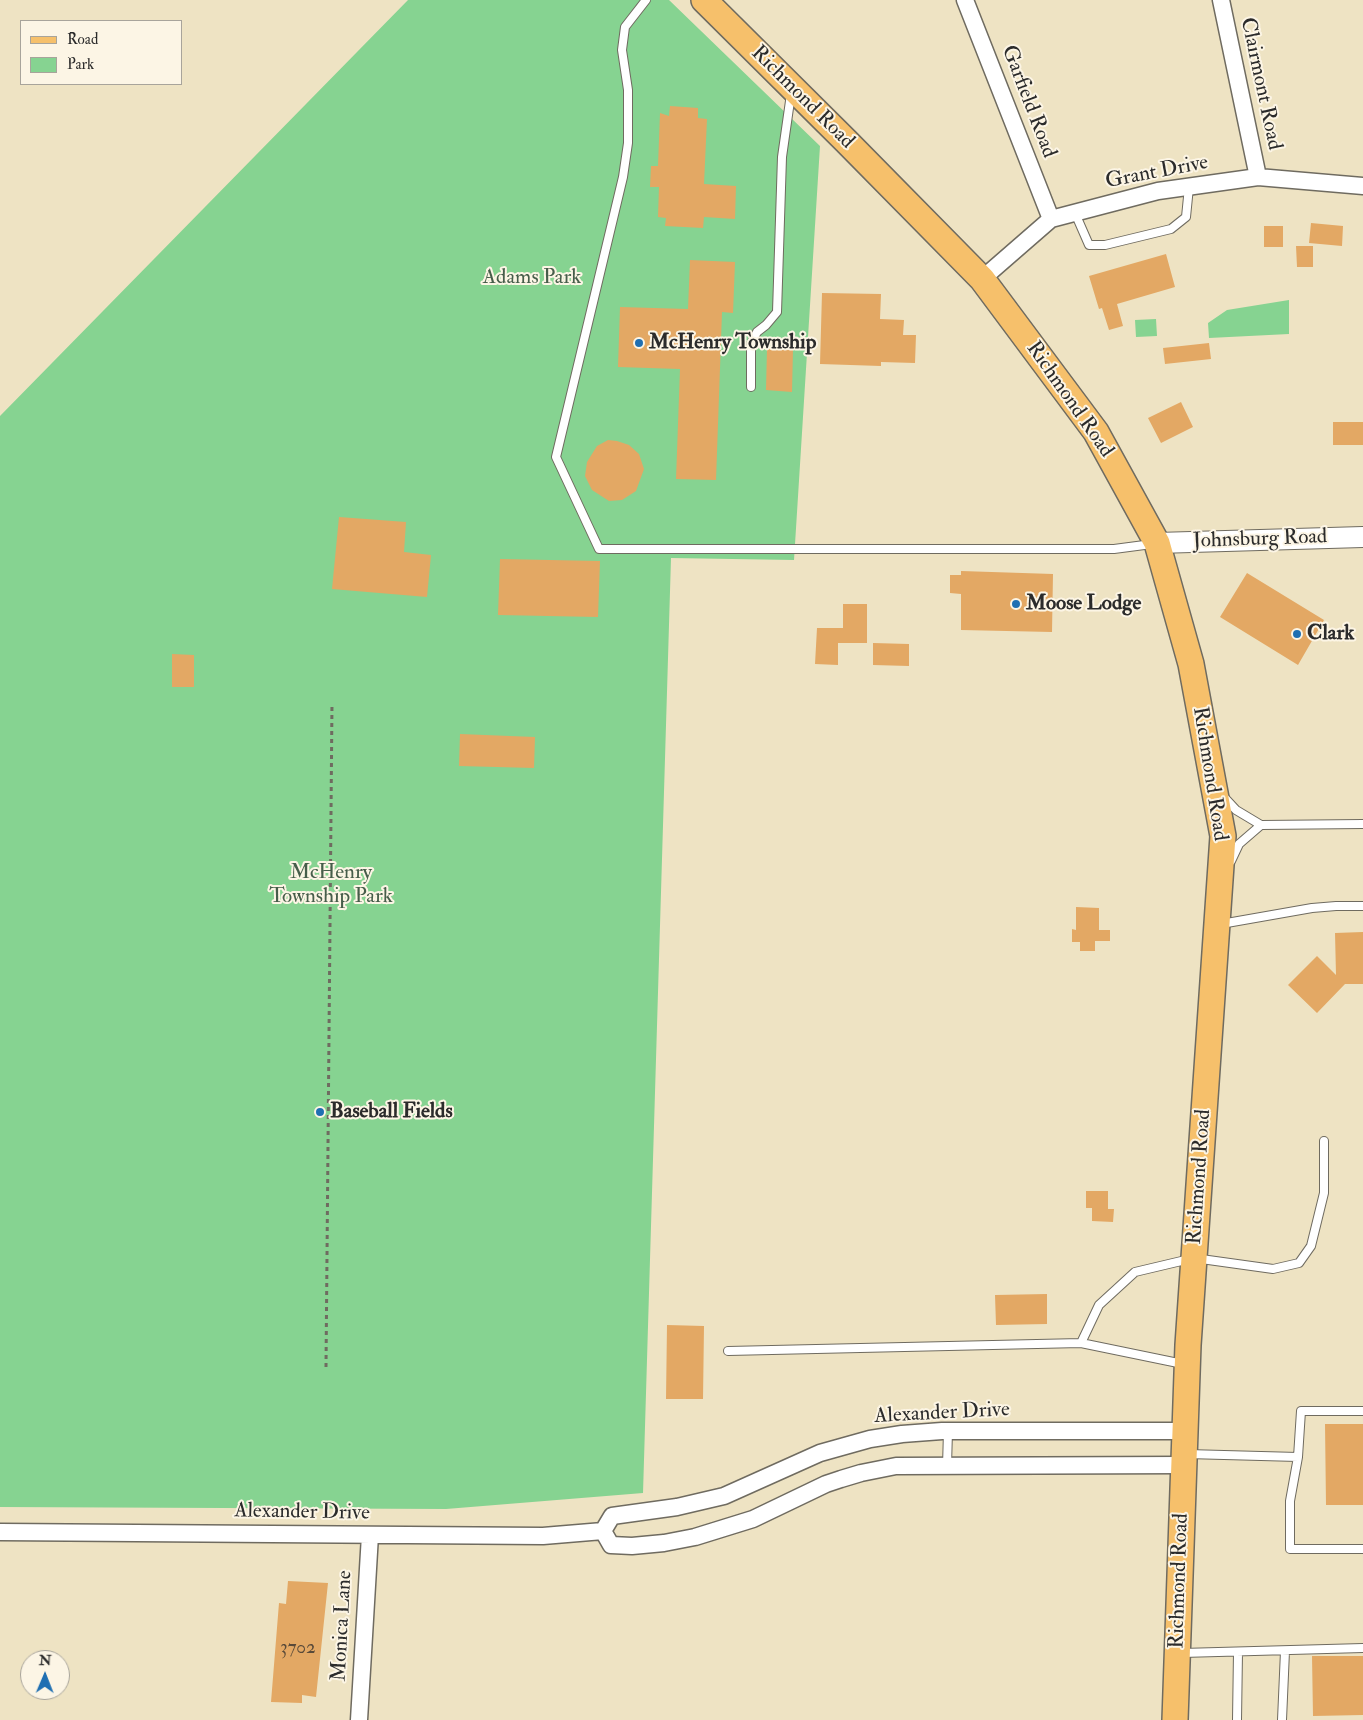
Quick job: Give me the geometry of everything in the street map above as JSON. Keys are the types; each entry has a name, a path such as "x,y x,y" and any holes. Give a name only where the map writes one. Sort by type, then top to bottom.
{"main road":[{"name":"Richmond Road","path":"704,0 982,279 1096,432 1157,543 1191,664 1223,836 1188,1365 1175,1720"}],"street":[{"name":"Garfield Road","path":"965,0 1051,219"},
{"name":"Clairmont Road","path":"1221,0 1258,177"},
{"name":"Grant Drive","path":"982,279 1051,219 1158,191 1258,177 1363,186"},
{"name":"Johnsburg Road","path":"1157,543 1363,538"},
{"name":"Alexander Drive","path":"0,1532 543,1536 602,1531 612,1516 677,1508 724,1496 820,1453 850,1444 902,1434 948,1431 1185,1450"},
{"path":"602,1531 611,1545 632,1546 664,1543 753,1520 826,1484 861,1473 896,1466 947,1466 1185,1450"},
{"name":"Monica Lane","path":"359,1720 370,1535"}],"lane":[{"path":"646,0 625,27 622,50 628,90 628,143 623,177 556,457 599,549 1114,549 1157,543"},
{"path":"751,387 751,344 757,332 777,312 782,157 792,87"},
{"path":"1075,213 1089,245 1114,242 1171,229 1186,217 1189,187"},
{"path":"1214,786 1236,810 1261,825 1363,824"},
{"path":"1219,887 1239,844 1261,825"},
{"path":"1217,925 1312,908 1363,906"},
{"path":"1081,1343 1100,1305 1135,1272 1194,1258 1273,1269 1299,1263 1311,1246 1324,1193 1324,1141"},
{"path":"728,1351 1081,1343 1188,1365"},
{"path":"1363,1411 1300,1411 1298,1457 1290,1501 1290,1549 1363,1549"},
{"path":"947,1466 948,1431"},
{"path":"1185,1450 1298,1457"},
{"path":"1177,1654 1363,1648"},
{"path":"1282,1720 1284,1651"},
{"path":"1237,1720 1238,1652"}],"path":[{"path":"326,1367 332,703"}],"green space":[{"name":"McHenry Township Park","path":"408,0 669,0 820,146 794,560 671,558 643,1493 446,1509 0,1507 0,416"},
{"path":"1289,300 1289,334 1209,338 1208,323 1227,310"},
{"path":"1156,319 1157,336 1136,337 1135,320"}],"building":[{"path":"670,106 698,108 698,118 707,119 704,184 736,186 735,219 704,217 703,228 665,226 666,218 658,217 659,187 650,187 651,166 658,166 660,113 669,116"},
{"path":"1311,223 1343,226 1342,246 1309,243"},
{"path":"1264,226 1283,226 1283,247 1264,247"},
{"path":"1296,246 1313,246 1313,267 1297,267"},
{"path":"1166,254 1175,287 1117,304 1123,326 1109,330 1102,308 1099,309 1089,276"},
{"path":"690,260 735,262 733,313 722,312 716,480 676,479 680,369 618,367 620,307 688,309"},
{"path":"822,293 881,294 880,319 904,320 903,335 916,335 915,363 881,362 881,366 820,364"},
{"path":"1209,343 1211,359 1165,364 1163,348"},
{"path":"767,348 793,349 792,392 766,390"},
{"path":"1181,402 1193,427 1161,443 1148,418"},
{"path":"1333,422 1363,422 1363,445 1333,445"},
{"path":"608,440 629,445 639,454 644,469 636,491 622,500 609,501 592,490 585,476 587,462 597,446"},
{"path":"339,517 406,522 404,552 431,555 427,597 332,589"},
{"path":"500,559 600,561 598,617 498,615"},
{"path":"961,571 1053,574 1052,632 961,630 961,594 950,593 950,575 961,575"},
{"path":"1247,573 1324,620 1298,665 1220,617"},
{"path":"843,604 867,604 867,643 838,643 838,665 815,664 817,628 843,628"},
{"path":"873,643 909,644 909,666 873,665"},
{"path":"172,654 194,655 194,687 172,687"},
{"path":"460,734 535,737 534,768 459,766"},
{"path":"1076,907 1099,908 1099,930 1110,930 1110,941 1095,941 1095,951 1080,951 1080,942 1072,942 1072,929 1076,930"},
{"path":"1363,932 1363,984 1345,984 1317,1013 1288,985 1317,956 1336,975 1335,933"},
{"path":"1086,1191 1108,1191 1108,1209 1114,1209 1113,1222 1092,1221 1092,1208 1086,1208"},
{"path":"1047,1294 1047,1324 996,1325 995,1295"},
{"path":"667,1325 704,1326 703,1399 666,1399"},
{"path":"1325,1424 1363,1424 1363,1505 1326,1505"},
{"path":"288,1581 328,1583 316,1697 302,1695 302,1703 271,1702 279,1603 286,1604"},
{"path":"1312,1656 1363,1656 1363,1715 1313,1716"}],"place":[{"name":"McHenry Township","path":"639,343"},
{"name":"Moose Lodge","path":"1016,604"},
{"name":"Clark","path":"1297,634"},
{"name":"Baseball Fields","path":"320,1112"}],"park label":[{"name":"Adams Park","path":"532,278"}]}
